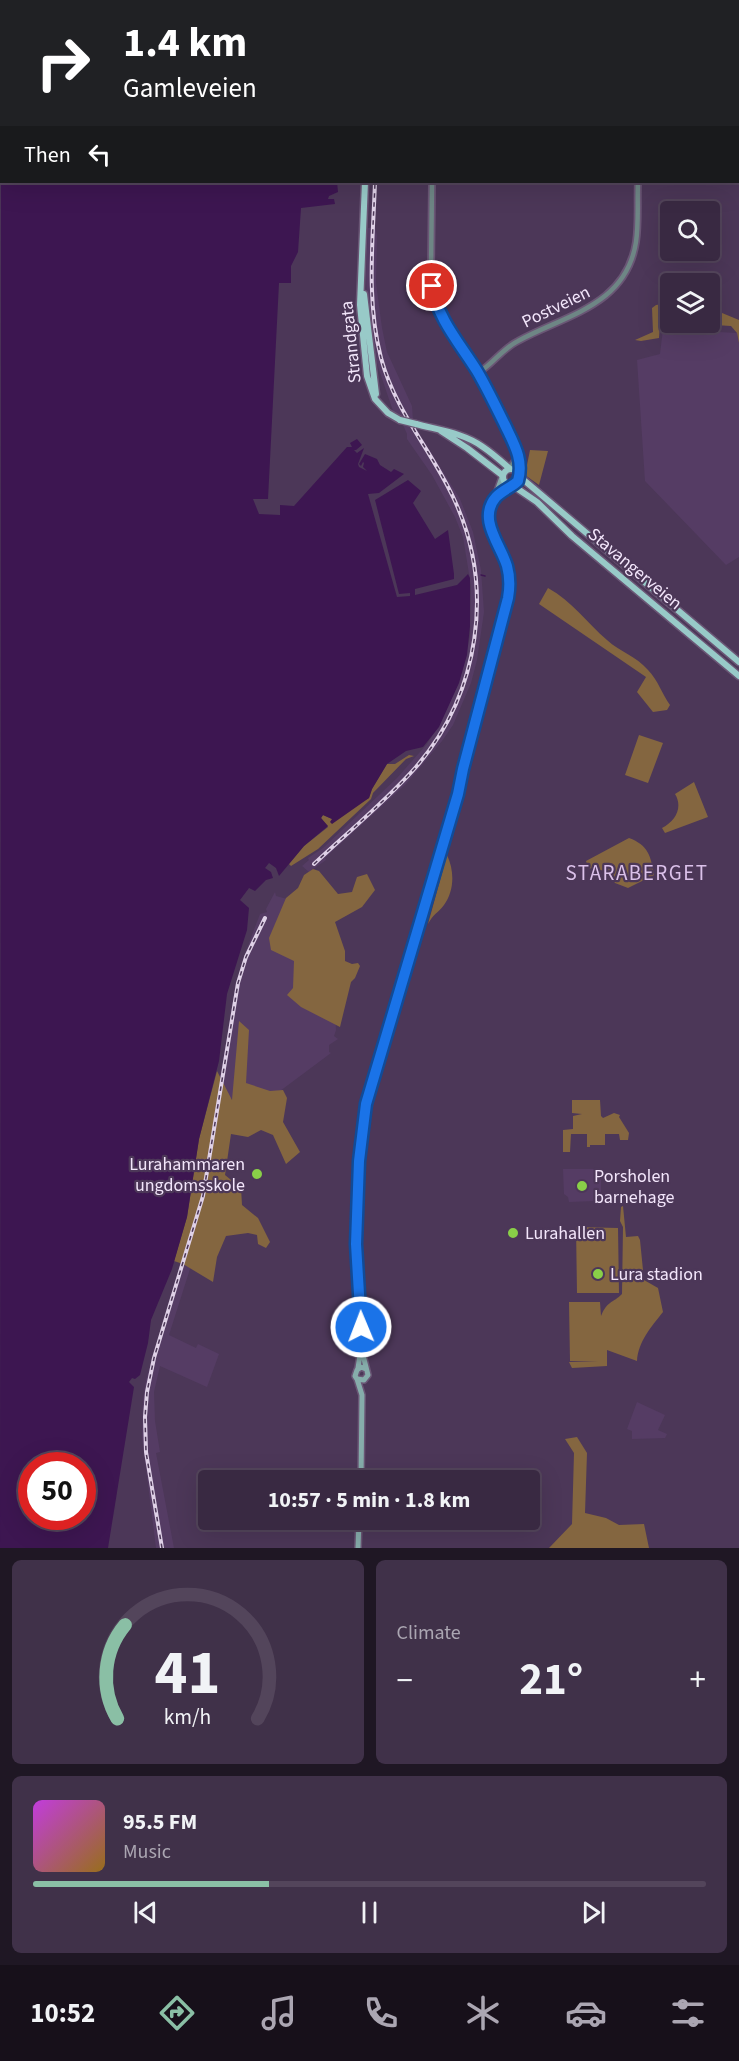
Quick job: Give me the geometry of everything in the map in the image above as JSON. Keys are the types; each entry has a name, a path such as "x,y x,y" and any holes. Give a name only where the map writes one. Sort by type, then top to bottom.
{"main road":[{"name":"Strandgata","path":"365,183 360,318 367,376 373,396 387,413 400,420"},
{"name":"Stavangerveien","path":"400,420 458,435 482,446 509,468 515,469 519,475 739,662"},
{"name":"Stavangerveien","path":"441,431 502,476 505,483 538,502 572,536 739,676"},
{"path":"362,1395 355,1373 361,1348 360,1283 356,1244 363,1120 374,1071 425,911 458,794 509,593 507,567 489,524 490,512 502,476 509,468"},
{"path":"495,498 518,481 519,475"},
{"path":"361,1348 368,1374 362,1395 361,1470"},
{"path":"358,1368 366,1369"},
{"path":"357,1379 366,1378"},
{"path":"358,1548 359,1530"}],"street":[{"path":"432,183 431,272 433,292 443,316 478,373 516,450 520,462 519,475"},
{"name":"Postveien","path":"478,373 507,347 593,305 615,286 624,273 634,249 638,183"},
{"path":"509,468 516,459 516,450"}],"shaded area":[{"path":"1,183 337,183 338,192 329,196 328,199 334,199 335,204 301,208 298,252 291,266 291,283 279,283 268,499 253,499 259,514 280,515 280,505 294,506 347,447 352,447 350,443 357,439 362,445 354,450 357,453 364,448 358,464 359,467 367,471 363,467 363,462 361,466 359,464 365,454 377,459 380,465 391,472 394,469 404,474 379,493 368,494 397,597 410,596 410,593 399,594 375,500 408,480 421,491 413,503 435,539 448,530 454,579 415,589 415,595 457,585 468,574 470,578 470,626 467,655 459,683 439,727 423,747 406,751 387,764 369,798 332,824 330,822 332,819 323,815 321,818 328,826 304,846 279,876 276,868 269,863 265,868 271,872 273,878 266,880 255,891 249,888 240,900 249,908 247,930 227,994 219,1061 199,1139 187,1217 172,1269 151,1320 140,1375 129,1382 134,1387 108,1548 0,1548"},
{"path":"375,227 377,236 376,283 387,352 412,406 413,420 419,433 460,499 473,532 481,570 484,612 471,683 453,725 406,784 325,858 326,860 309,872 302,866 309,860 308,858 323,848 397,778 427,744 440,723 466,655 470,636 471,586 463,537 432,475 407,439 404,427 393,411 373,352 366,275 368,228"},
{"path":"660,304 659,338 635,340 653,332 652,308"},
{"path":"720,312 739,320 739,343 737,333 731,326 720,325"},
{"path":"663,333 737,333 739,344 739,557 726,565 645,481 637,360 660,354"},
{"path":"530,450 548,451 539,485 525,475"},
{"path":"548,588 572,606 612,644 643,665 655,678 670,705 667,710 653,712 637,692 646,677 539,604"},
{"path":"639,735 663,743 648,783 625,775"},
{"path":"409,755 414,756 406,759 373,793 371,799 318,849 291,866 289,864 304,846 328,827 321,818 323,815 332,819 369,798 387,764 395,764"},
{"path":"694,782 708,817 665,833 662,828 671,822 677,813 678,804 675,794"},
{"path":"629,838 648,852 654,875 628,888 615,883 606,871 588,868 586,861"},
{"path":"447,855 452,875 450,894 428,924"},
{"path":"313,869 319,871 338,894 352,892 357,877 367,874 375,890 362,907 335,922 345,951 345,961 352,964 358,963 360,966 351,982 340,1027 301,1007 287,995 293,988 294,961 271,950 269,938 286,898 298,888 304,875"},
{"path":"275,892 276,896 291,900 335,1013 334,1036 338,1039 329,1045 331,1053 276,1094 229,1099 210,1206 169,1335 196,1348 198,1344 219,1354 207,1387 160,1366 154,1392 155,1421 160,1452 156,1453 174,1548 156,1548 142,1437 146,1380 184,1254 211,1132 234,995 246,951 260,914 267,912 266,909"},
{"path":"239,1021 249,1030 246,1083 270,1091 283,1090 287,1098 283,1122 300,1152 286,1164 273,1135 261,1130 248,1137 231,1134 225,1175 241,1188 242,1205 258,1218 270,1242 266,1248 258,1244 257,1235 248,1233 226,1236 217,1257 213,1282 174,1261 187,1217 199,1139 217,1071 232,1100"},
{"path":"572,1100 600,1100 601,1116 603,1118 614,1113 620,1115 629,1133 628,1140 620,1140 619,1134 605,1134 605,1145 587,1147 587,1134 571,1134 570,1152 563,1152 563,1130 573,1129 573,1116 582,1114 572,1113"},
{"name":"Porsholen barnehage","path":"563,1169 601,1169 601,1195 595,1201 569,1202 568,1197 564,1194"},
{"path":"623,1206 626,1237 638,1236 640,1240 644,1280 658,1288 663,1312 643,1341 637,1361 607,1350 607,1366 572,1368 569,1362 598,1361 570,1361 569,1302 600,1302 601,1316 608,1305 622,1294 623,1227 620,1221"},
{"name":"Lura stadion","path":"576,1227 618,1228 619,1293 577,1293"},
{"path":"637,1402 665,1415 658,1430 667,1434 665,1438 632,1439 632,1431 627,1429"},
{"path":"577,1437 587,1453 585,1513 606,1518 619,1525 644,1524 649,1548 549,1548 572,1524 574,1453 565,1439"}],"waterway":[{"path":"481,575 485,576"}],"railway":[{"path":"314,864 404,780 438,738 455,706 467,673 474,638 477,603 474,568 467,533 445,481 395,396 381,358 376,336 372,292 375,183"},
{"path":"162,1548 146,1452 147,1392 154,1358 203,1196 238,983 246,957 265,918"}],"place":[{"name":"Lurahammaren ungdomsskole","path":"257,1174"},
{"name":"Porsholen barnehage","path":"582,1186"},
{"name":"Lurahallen","path":"513,1233"},
{"name":"Lura stadion","path":"598,1274"}],"district":[{"name":"STARABERGET","path":"637,873"}],"route":[{"path":"361,1327 356,1244 359,1161 366,1104 458,794 508,598 509,575 506,562 489,524 491,505 495,498 518,481 520,468 519,455 505,426 478,373 443,316 434,297 432,286"}]}
